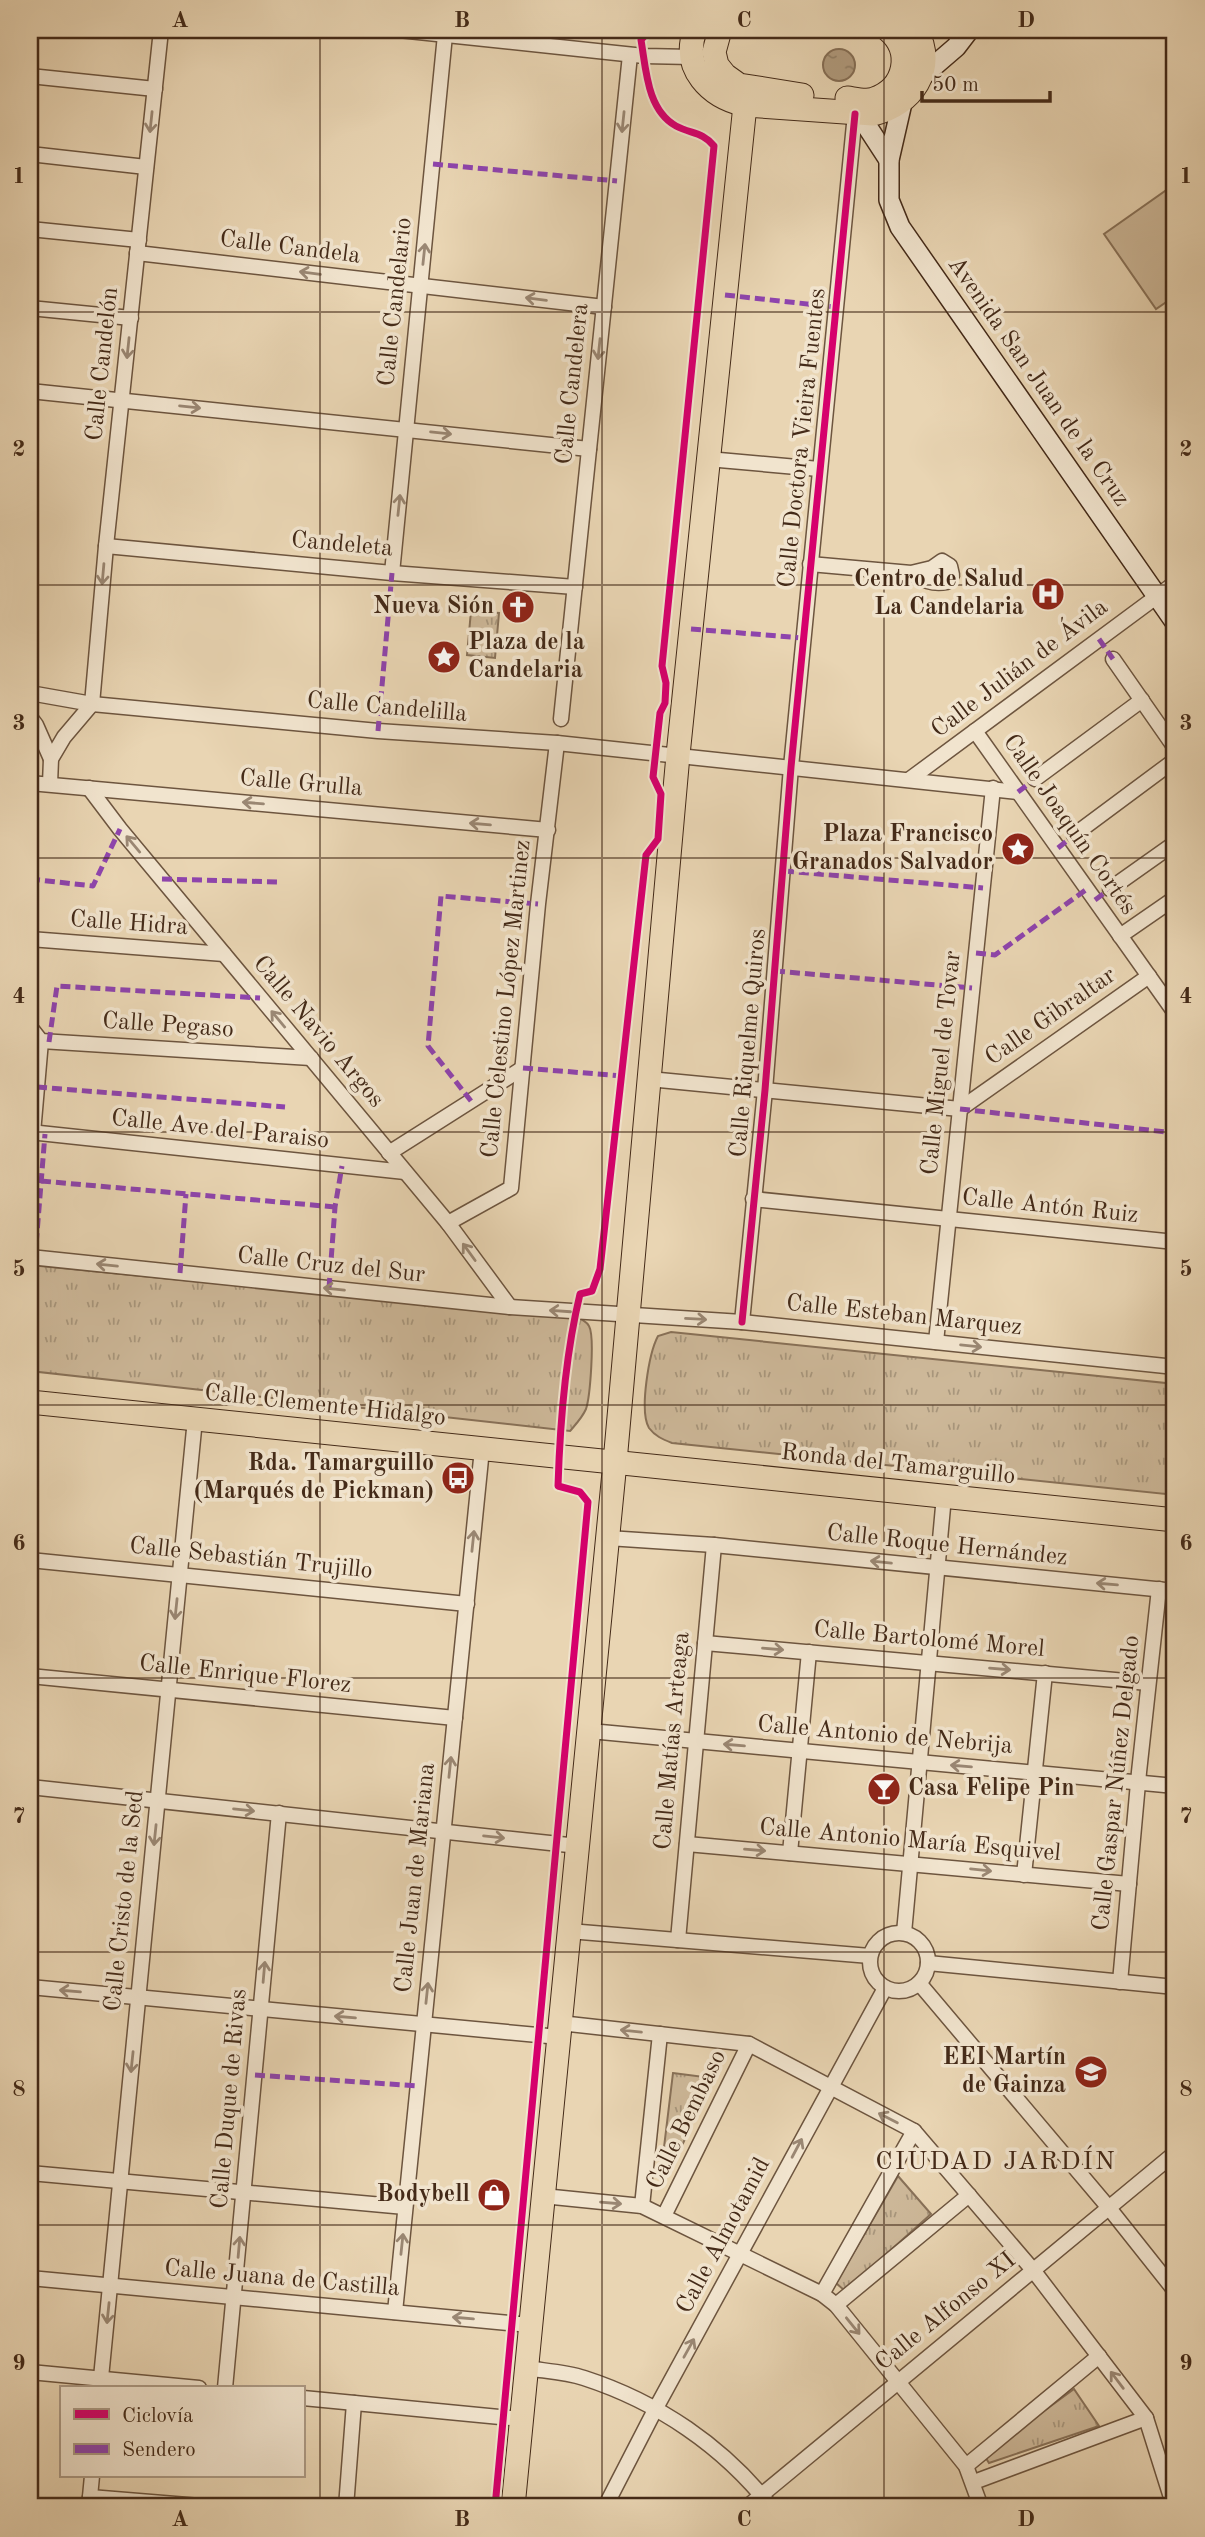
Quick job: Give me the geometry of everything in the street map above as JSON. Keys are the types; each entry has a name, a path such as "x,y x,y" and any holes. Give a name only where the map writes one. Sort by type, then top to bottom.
{"main road":[{"path":"695,30 692,57 699,76 712,92 727,101 750,106 857,114 889,111 913,92 920,78 924,59 921,37 916,30"},
{"path":"720,30 714,52 717,65 739,85 802,95 873,99 897,83 904,70 904,54 897,37 888,30"},
{"path":"750,106 773,97 802,95"},
{"path":"513,2507 590,1731 678,755 708,459 750,106"},
{"name":"Calle Clemente Hidalgo","path":"30,1402 615,1462"},
{"name":"Ronda del Tamarguillo","path":"615,1462 1175,1520"}],"street":[{"name":"Calle Candelón","path":"92,704 106,546 161,30"},
{"path":"399,30 630,55 692,57"},
{"path":"920,78 957,47 969,30"},
{"name":"Calle Candelario","path":"392,573 446,35"},
{"name":"Calle Candelera","path":"561,719 630,55"},
{"path":"30,76 155,89"},
{"name":"Avenida San Juan de la Cruz","path":"902,103 889,160 889,200 900,227 1175,622"},
{"path":"857,114 889,160"},
{"name":"Calle Doctora Vieira Fuentes","path":"791,767 819,469 857,114"},
{"path":"30,155 146,167"},
{"name":"Calle Candela","path":"30,229 138,247 421,286 604,307"},
{"path":"30,307 131,318"},
{"path":"30,391 589,449"},
{"path":"708,459 819,469"},
{"name":"Candeleta","path":"106,546 575,587"},
{"path":"810,564 911,573"},
{"name":"Calle Julián de Ávila","path":"910,779 1175,583"},
{"path":"1113,659 1175,748"},
{"name":"Calle Candelilla","path":"30,693 92,704 378,731 557,743 1018,792"},
{"path":"1035,779 1142,700"},
{"path":"51,759 64,737 92,704"},
{"path":"30,718 36,725 51,759 50,784"},
{"name":"Calle Joaquín Cortés","path":"975,731 1175,1013"},
{"name":"Calle Celestino López Martinez","path":"448,1223 511,1188 538,904 557,743"},
{"path":"1074,835 1175,760"},
{"name":"Calle Riquelme Quiros","path":"742,1322 765,1090 791,767"},
{"name":"Calle Grulla","path":"30,783 548,830"},
{"name":"Calle Navio Argos","path":"89,788 448,1223 510,1307"},
{"name":"Calle Miguel de Tovar","path":"936,1342 993,788"},
{"path":"1110,889 1175,843"},
{"path":"1120,936 1175,898"},
{"name":"Calle Hidra","path":"30,939 224,954"},
{"name":"Calle Gibraltar","path":"960,1109 1149,976"},
{"path":"30,1027 41,1041 31,1133"},
{"name":"Calle Pegaso","path":"41,1041 311,1058"},
{"path":"389,1153 523,1068"},
{"path":"649,1079 960,1109"},
{"name":"Calle Ave del Paraiso","path":"31,1133 405,1172"},
{"name":"Calle Antón Ruiz","path":"753,1199 1175,1242"},
{"name":"Calle Cruz del Sur","path":"30,1257 510,1307 628,1316"},
{"name":"Calle Esteban Marquez","path":"628,1316 742,1322 1175,1367"},
{"name":"Calle Cristo de la Sed","path":"101,2384 195,1419"},
{"name":"Calle Juan de Mariana","path":"395,2312 482,1449"},
{"path":"904,1933 944,1496"},
{"name":"Calle Roque Hernández","path":"608,1538 715,1545 1175,1591"},
{"name":"Calle Matías Arteaga","path":"678,1940 715,1545"},
{"name":"Calle Sebastián Trujillo","path":"30,1560 467,1604"},
{"name":"Calle Gaspar Núñez Delgado","path":"1120,1982 1159,1589"},
{"name":"Calle Bartolomé Morel","path":"705,1643 1148,1683"},
{"path":"790,1853 809,1652"},
{"path":"1024,1875 1045,1673"},
{"name":"Calle Enrique Florez","path":"30,1676 455,1718"},
{"name":"Calle Antonio de Nebrija","path":"590,1731 1175,1786"},
{"path":"30,1787 578,1846"},
{"name":"Calle Duque de Rivas","path":"225,2386 279,1814"},
{"name":"Calle Antonio María Esquivel","path":"687,1844 1129,1884"},
{"path":"569,1931 870,1956"},
{"path":"904,1933 919,1940 928,1955 927,1970 919,1983 903,1991 885,1988 873,1975 870,1956 879,1941 887,1935 904,1933"},
{"path":"928,1963 1175,1987"},
{"path":"919,1983 1110,2208 1175,2291"},
{"path":"30,1987 424,2024 660,2034 750,2044 914,2131 1033,2270 1146,2418 1175,2507"},
{"name":"Calle Almotamid","path":"605,2507 656,2407 885,1988"},
{"path":"642,2206 660,2034"},
{"name":"Calle Bembaso","path":"664,2216 750,2044"},
{"path":"822,2294 914,2131"},
{"name":"Calle Alfonso XI","path":"747,2507 1175,2153"},
{"path":"30,2173 405,2207"},
{"path":"836,2305 969,2195"},
{"path":"543,2196 642,2206 822,2294 836,2305 967,2466 981,2507"},
{"name":"Calle Juana de Castilla","path":"30,2278 530,2325"},
{"path":"967,2466 1099,2357"},
{"path":"526,2368 583,2377 656,2407 709,2443 771,2507"},
{"path":"30,2372 101,2384 150,2386"},
{"path":"304,2398 521,2419"},
{"path":"346,2507 355,2403"},
{"path":"974,2482 1146,2418"},
{"path":"92,2478 89,2502 212,2507"}],"green space":[{"path":"1175,184 1175,296 1156,309 1104,234"},
{"path":"471,611 499,613 495,658 467,655"},
{"path":"30,1265 581,1319 589,1326 592,1342 588,1402 581,1418 570,1431 30,1371"},
{"path":"671,1332 1175,1384 1175,1495 672,1443 649,1428 645,1409 646,1382 655,1344 658,1336"},
{"path":"673,2073 712,2078 669,2175 661,2172"},
{"path":"898,2176 931,2214 845,2291 836,2283"},
{"path":"1074,2389 1099,2426 989,2463 984,2455"}],"water":[{"path":"839,49 851,53 855,65 851,77 839,81 827,77 823,65 827,53"}],"marked path":[{"path":"462,37 463,30"},
{"path":"433,164 617,181"},
{"path":"725,295 835,307"},
{"path":"378,731 392,573"},
{"path":"691,629 803,638"},
{"path":"1099,639 1113,659"},
{"path":"1018,792 1035,779"},
{"path":"30,879 93,886 120,829"},
{"path":"1058,848 1074,835"},
{"path":"784,871 983,888"},
{"path":"162,879 280,882"},
{"path":"976,953 995,955 1087,889"},
{"path":"1095,900 1110,889"},
{"path":"471,1101 428,1046 441,896 538,904"},
{"path":"775,971 972,988"},
{"path":"49,1042 57,986 260,998"},
{"path":"523,1068 623,1076"},
{"path":"37,1087 285,1107"},
{"path":"960,1109 1175,1133"},
{"path":"35,1258 45,1134"},
{"path":"329,1288 335,1207 342,1166"},
{"path":"41,1181 335,1207"},
{"path":"180,1273 186,1194"},
{"path":"255,2075 418,2086"}],"cycle path":[{"path":"495,2507 588,1502 580,1492 558,1486 564,1389 580,1294 592,1291 600,1269 646,855 658,839 661,794 653,777 660,713 665,703 666,683 662,666 714,146 701,136 676,126 659,110 650,88 641,40 650,30"},
{"path":"742,1322 765,1090 791,767 855,114"}],"place":[{"name":"Centro de Salud La Candelaria","path":"1048,594"},
{"name":"Nueva Sión","path":"518,607"},
{"name":"Plaza de la Candelaria","path":"444,657"},
{"name":"Plaza Francisco Granados Salvador","path":"1018,849"},
{"name":"Rda. Tamarguillo (Marqués de Pickman)","path":"458,1478"},
{"name":"Casa Felipe Pin","path":"884,1789"},
{"name":"EEI Martín de Gainza","path":"1091,2072"},
{"name":"Bodybell","path":"494,2195"}],"district":[{"name":"CIUDAD JARDÍN","path":"996,2162"}]}
